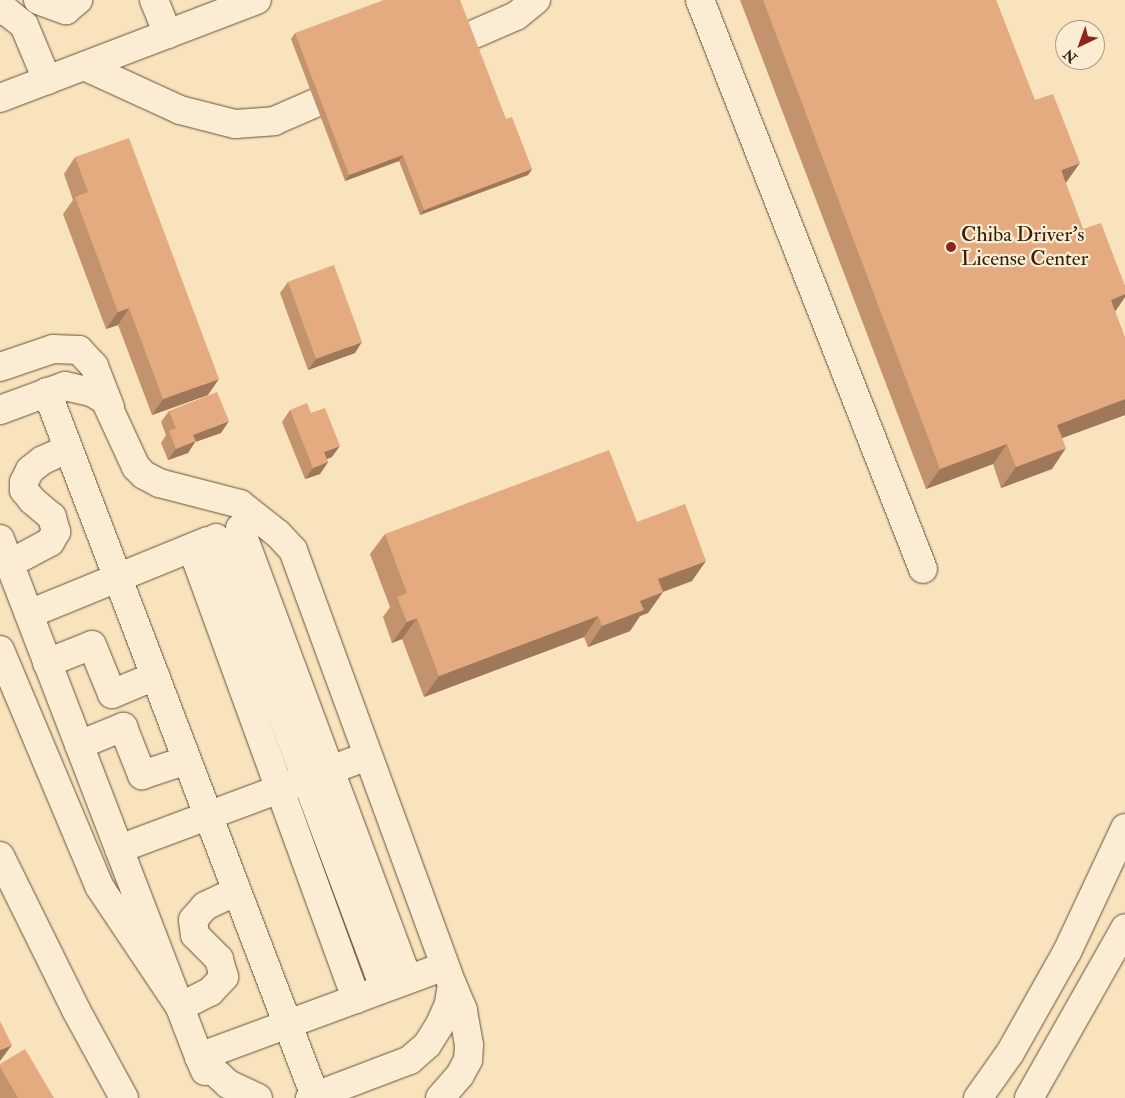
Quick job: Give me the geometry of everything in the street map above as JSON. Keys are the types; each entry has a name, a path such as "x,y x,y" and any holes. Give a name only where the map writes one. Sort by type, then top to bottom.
{"street":[{"path":"38,0 66,10 78,0"},
{"path":"154,0 168,34"},
{"path":"0,98 257,0"},
{"path":"418,59 516,16 536,0"},
{"path":"700,0 923,569"},
{"path":"0,11 6,11 24,25 47,80"},
{"path":"84,66 180,110 235,124 274,121 373,78"},
{"path":"0,367 53,348 79,350 94,366 112,414"},
{"path":"0,410 65,386 92,392 105,400 136,466 144,475 159,483 240,504 239,529 318,775 396,984"},
{"path":"47,392 288,1024 312,1097 410,1060 427,1045 439,1026 449,1004 448,975"},
{"path":"68,449 43,460 30,470 24,482 24,490 32,500 52,517 56,532 50,542 5,551 199,1057 217,1098"},
{"path":"29,614 239,529 293,550 448,975 463,1010 470,1045 468,1060 460,1075 440,1098"},
{"path":"192,548 356,999"},
{"path":"47,663 92,645 112,694 155,676"},
{"path":"0,650 99,886 180,1007"},
{"path":"79,745 123,727 142,775 187,760"},
{"path":"119,849 368,756"},
{"path":"978,1098 1010,1053 1067,952 1125,828"},
{"path":"0,856 76,1010 124,1098"},
{"path":"180,1007 210,992 224,977 219,959 195,935 193,920 205,906 237,891"},
{"path":"1029,1098 1125,928"},
{"path":"199,1057 396,984 448,975"},
{"path":"199,1057 228,1084 258,1098"}],"building":[{"path":"384,0 460,0 506,119 512,117 532,169 424,210 403,155 349,175 295,33"},
{"name":"Chiba Driver's License Center","path":"763,0 996,0 1035,100 1053,94 1080,163 1061,170 1083,229 1101,223 1125,286 1125,294 1111,300 1125,338 1125,399 1057,425 1066,448 1016,467 1007,444 940,469"},
{"path":"129,138 219,379 163,399 129,308 118,312 75,197 88,192 75,157"},
{"path":"334,265 362,342 316,359 288,282"},
{"path":"217,392 229,421 193,435 196,441 176,449 169,431 176,428 169,411"},
{"path":"307,403 311,413 325,408 340,446 324,452 328,462 313,468 290,410"},
{"path":"609,450 637,522 685,504 706,561 658,579 663,592 640,601 644,610 602,626 598,616 439,676 417,618 407,622 397,597 407,593 385,534"},
{"path":"0,1021 12,1045 0,1050"},
{"path":"25,1049 54,1098 18,1098 0,1064"}],"place":[{"name":"Chiba Driver's License Center","path":"951,247"}]}
